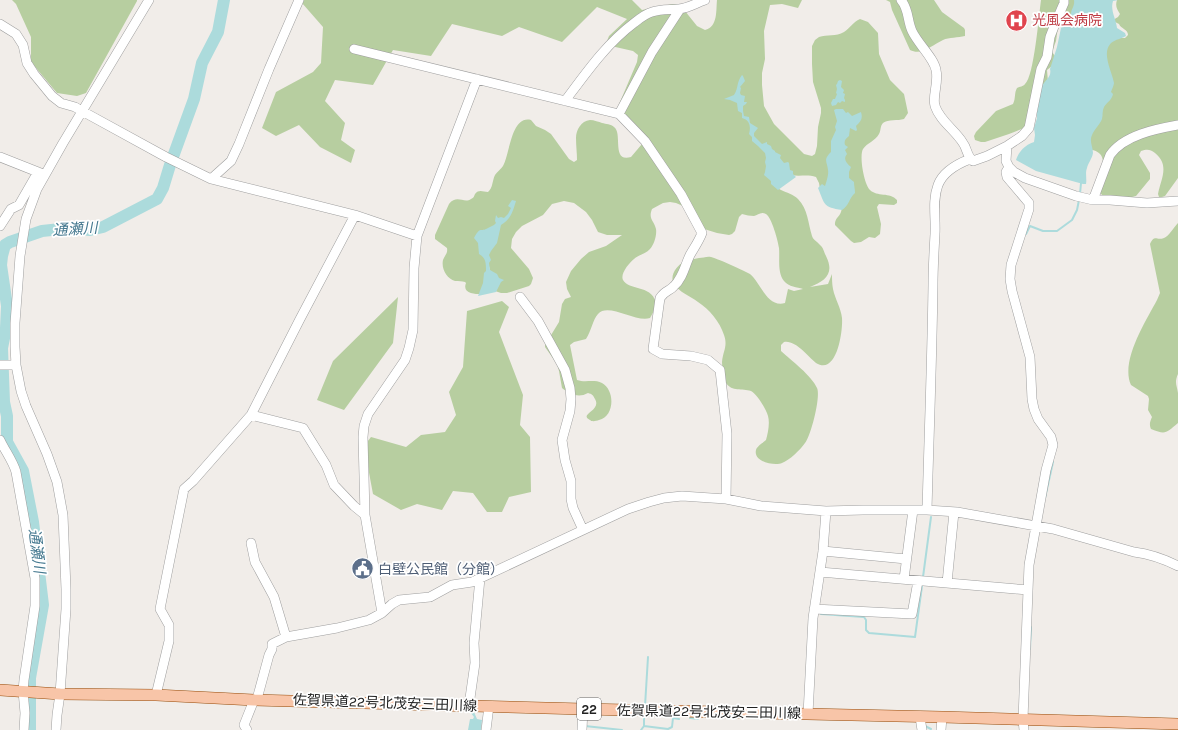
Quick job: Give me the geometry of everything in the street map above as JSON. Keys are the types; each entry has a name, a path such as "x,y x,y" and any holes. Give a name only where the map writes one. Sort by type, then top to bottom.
{"main road":[{"name":"佐賀県道22号北茂安三田川線","path":"0,690 60,694 583,709 920,716 1023,725 1178,724"}],"street":[{"path":"0,226 11,209 19,205 82,112 149,0"},
{"path":"211,179 231,161 299,0"},
{"path":"566,101 592,64 622,32 639,18 651,12 693,6 705,0"},
{"path":"901,0 905,6 912,31 936,68 938,77 934,100 938,113 962,141 970,159"},
{"path":"927,510 935,198 938,184 945,174 955,166 970,159 973,161 977,160 1007,146 1022,136 1029,128 1041,69 1047,57 1050,37 1064,0"},
{"path":"619,114 652,52 680,9"},
{"path":"0,24 16,34 23,44 27,62 34,74 52,96 61,103 75,106 82,112 166,157 211,179 355,215 417,236"},
{"path":"354,48 619,114 645,141 681,194 702,233 674,287 664,291 660,298 653,349 662,354 691,356 708,360 720,370 727,434 726,499"},
{"path":"382,613 365,515 364,426 368,414 405,360 409,348 413,330 414,268 417,236 477,79"},
{"path":"1094,200 1110,154 1118,145 1146,131 1178,125"},
{"path":"1007,146 1006,161 1014,172 1025,178 1076,196 1094,200 1147,203 1178,201"},
{"path":"0,157 41,173"},
{"path":"1009,167 1006,172 1007,177 1029,202 1029,209 1011,265 1010,279 1030,357 1032,399 1034,409 1038,419 1051,437 1053,445 1046,470 1029,565 1023,725"},
{"path":"41,173 24,231 22,243 15,322 15,348 16,365 21,391 57,482 63,515 66,589 60,694 56,730"},
{"path":"156,696 169,641 169,625 160,609 184,489 193,481 251,414 355,215"},
{"path":"520,297 538,321 566,370 571,400 570,411 562,440 565,460 571,481 571,499 573,508 583,530"},
{"path":"0,365 16,365"},
{"path":"251,414 303,428 326,465 334,485 365,515"},
{"path":"0,440 4,455 14,465 16,472 35,578 35,606 23,691 25,714 24,730"},
{"path":"247,730 244,725 256,699 272,649 272,644 286,637 337,628 369,620 382,613 399,600 430,597 452,585 472,582 628,509 664,498 682,496 726,499 761,506 826,511 927,510 954,512 1053,529 1146,554 1166,560 1178,566"},
{"path":"904,579 913,510"},
{"path":"808,714 810,654 814,609 823,551 826,511"},
{"path":"947,583 954,512"},
{"path":"251,543 256,562 274,597 286,637"},
{"path":"823,551 906,559"},
{"path":"820,572 1028,590"},
{"path":"469,705 475,663 474,643 480,578"},
{"path":"814,609 912,614 918,580"},
{"path":"486,730 489,706"},
{"path":"582,730 583,709"},
{"path":"920,716 922,730"},
{"path":"941,730 942,717"}],"green space":[{"path":"12,0 137,1 86,93 77,96 57,93 31,62 31,37 16,4"},
{"path":"304,0 632,0 642,10 673,4 681,6 697,26 705,30 712,25 716,18 717,0 802,0 798,8 782,4 770,5 764,31 765,59 762,73 762,85 764,106 774,124 804,154 812,156 815,154 817,146 821,108 813,82 812,46 815,40 819,37 841,34 860,19 868,22 878,33 879,54 890,80 904,94 908,113 904,119 883,123 880,133 863,149 862,153 864,176 870,190 876,193 891,196 897,200 897,203 894,205 879,204 877,207 881,224 880,234 875,238 869,237 861,242 854,243 835,225 842,207 843,161 841,113 828,188 820,189 816,177 810,176 791,175 774,184 780,190 796,197 804,207 814,240 823,248 829,262 829,272 827,276 820,282 810,287 828,284 832,274 833,289 842,318 840,341 834,358 829,363 823,365 816,363 793,343 784,342 781,345 781,351 811,378 818,392 817,407 812,425 805,443 800,449 788,460 779,464 765,462 758,458 756,450 766,440 769,425 768,416 758,398 751,391 734,389 728,386 724,378 722,366 726,342 720,325 706,308 679,289 674,284 672,278 674,271 681,263 711,257 750,274 773,302 779,304 785,303 788,289 794,291 803,289 788,284 784,281 780,273 779,248 772,225 766,214 761,213 750,216 742,214 739,217 735,231 729,235 701,228 683,206 676,203 663,203 652,209 651,217 656,231 654,242 648,251 630,263 622,278 630,286 645,290 653,296 656,302 655,309 650,318 637,318 615,311 603,311 596,316 586,339 574,342 570,345 577,380 602,383 606,386 611,397 608,414 604,418 595,421 591,421 587,418 588,414 596,403 594,397 588,393 585,395 575,395 562,388 557,364 545,345 559,322 562,304 565,299 571,297 567,289 566,282 571,271 589,252 606,246 622,235 607,235 598,232 586,212 574,203 564,201 552,204 543,215 522,226 512,239 511,248 529,269 533,278 529,286 507,293 495,291 488,262 488,253 499,220 485,254 489,272 481,294 467,291 465,282 452,280 447,276 444,270 443,260 447,253 447,248 435,239 435,235 449,204 458,199 468,200 473,198 478,192 488,192 490,190 495,175 503,166 512,137 519,123 524,120 531,120 536,126 551,134 569,159 574,162 577,160 577,132 584,122 590,120 614,127 618,135 619,152 621,156 625,158 631,157 642,144 617,109 637,62 638,55 633,51 611,46 607,41 609,36 627,19 597,7 562,42 519,27 502,36 452,24 431,56 393,50 373,85 335,80 325,101 345,123 341,140 355,150 351,163 320,147 299,125 276,136 262,128 276,92 313,72 321,63 323,27 302,3"},
{"path":"886,0 934,0 942,12 964,28 965,36 945,39 923,51 919,52 910,50 892,10 890,2"},
{"path":"1041,0 1075,0 1075,11 1069,18 1062,21 1058,27 1056,41 1052,52 1055,56 1052,66 1047,70 1048,82 1035,113 1024,128 985,142 975,140 974,136 976,132 996,111 1013,104 1017,88 1024,85 1028,79 1033,58"},
{"path":"1117,0 1178,0 1178,178 1165,196 1162,197 1159,197 1158,194 1163,172 1162,162 1153,152 1143,150 1139,155 1150,173 1150,179 1136,196 1105,197 1100,192 1099,186 1103,164 1102,157 1098,152 1089,149 1088,138 1105,62 1107,44 1116,38 1125,38 1128,35 1126,30 1113,20 1120,14 1116,4"},
{"path":"1178,223 1178,374 1176,382 1178,393 1178,423 1166,432 1160,432 1151,429 1150,423 1152,417 1148,410 1148,396 1131,385 1129,365 1131,353 1136,341 1160,293 1150,244 1155,238 1161,239 1166,237"},
{"path":"398,297 393,343 344,410 317,400 333,361"},
{"path":"502,301 509,307 499,332 523,395 520,425 530,437 531,492 509,497 502,512 487,512 473,493 453,491 442,510 417,504 401,510 373,494 364,446 371,437 406,447 421,435 445,432 456,415 449,392 463,367 467,311"}],"water":[{"path":"1074,0 1118,0 1113,1 1113,11 1117,28 1125,33 1126,36 1111,43 1108,47 1107,57 1114,83 1111,92 1113,94 1112,98 1104,107 1102,119 1091,137 1093,153 1086,170 1086,184 1036,171 1016,160 1023,149 1034,142 1034,128 1037,118 1040,92 1050,74 1061,28 1065,20 1071,14"},
{"path":"742,75 745,81 740,87 740,93 741,95 745,96 744,102 747,102 743,106 743,111 744,116 749,117 750,123 758,128 754,133 754,136 762,144 767,142 767,144 771,146 775,152 781,155 780,158 784,163 789,163 790,170 793,171 793,174 796,177 778,190 764,175 766,166 765,153 752,141 752,137 749,134 749,124 747,120 742,118 742,113 738,111 737,103 724,99 734,95"},
{"path":"840,80 842,81 841,87 844,90 843,93 845,94 845,102 838,102 836,105 832,106 831,103 837,94 836,85"},
{"path":"843,109 846,113 848,112 852,116 861,112 862,116 856,126 857,130 856,131 850,128 849,136 845,141 845,145 848,147 845,150 847,154 845,159 851,167 849,178 854,182 855,193 842,210 828,206 824,202 818,188 822,184 825,186 827,178 828,172 826,159 831,152 831,141 836,130 835,127 837,121 834,110"},
{"path":"512,200 516,201 513,211 507,220 501,225 497,243 489,255 491,260 489,263 490,270 497,274 499,278 504,280 501,282 496,292 478,296 483,283 486,266 484,259 479,254 478,243 474,238 479,230 485,229 496,223 496,215 498,218 504,218 508,214 511,208 508,206"},
{"path":"474,712 477,719 482,720 481,730 468,730 470,719 473,719 474,717 471,713"}],"waterway":[{"name":"通瀬川","path":"30,730 30,678 43,605 33,522 23,471 7,442 7,416 4,402 2,348 6,328 7,306 1,265 2,256 5,245 10,242 42,231 70,228 90,230 103,227 157,199 163,188 194,99 202,63 218,32 224,0"},
{"path":"1080,194 1081,183"},
{"path":"1026,234 1030,226 1043,231 1057,231 1072,220 1077,210 1079,200"},
{"path":"1045,498 1053,462"},
{"path":"923,577 931,517"},
{"path":"821,614 864,617 866,620 866,630 869,633 915,637 922,586"},
{"path":"1030,649 1031,627"},
{"path":"645,706 648,657"},
{"path":"641,730 644,726 644,718"},
{"path":"644,726 668,729 672,727 673,718 679,719"},
{"path":"690,718 698,719"},
{"path":"585,726 622,730"},
{"path":"925,726 931,729"}],"place":[{"name":"光風会病院","path":"1017,20"},
{"name":"白壁公民館（分館）","path":"363,569"}]}
